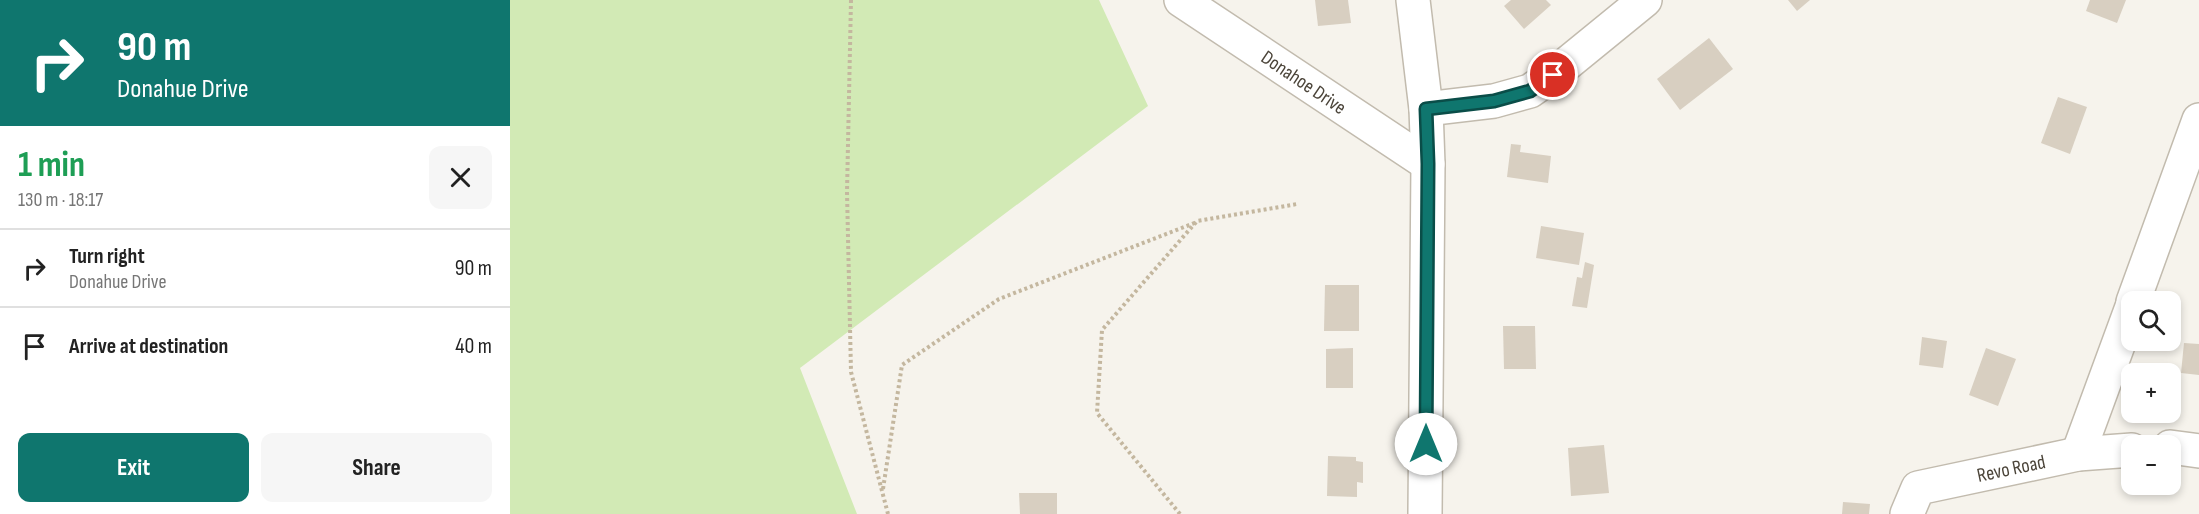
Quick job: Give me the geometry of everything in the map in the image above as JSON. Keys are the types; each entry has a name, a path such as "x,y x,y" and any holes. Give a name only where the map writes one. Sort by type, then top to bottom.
{"street":[{"name":"Donahoe Drive","path":"1181,0 1428,164"},
{"path":"1413,0 1426,109 1428,164 1425,514"},
{"path":"1426,109 1494,101 1530,91 1645,0"},
{"path":"2137,291 2199,120"},
{"path":"2078,454 2121,337"},
{"path":"2181,449 2199,451"},
{"name":"Revo Road","path":"1907,514 1918,488 2078,454 2121,451"}],"path":[{"path":"851,0 847,192 851,372 888,514"},
{"path":"882,492 902,365 999,299 1197,222 1297,204"},
{"path":"1180,514 1097,413 1102,330 1197,222"}],"green space":[{"path":"510,0 1099,0 1148,106 800,368 857,514 510,514"}],"building":[{"path":"1315,0 1348,0 1351,23 1318,26"},
{"path":"1511,0 1546,0 1551,5 1524,29 1504,6"},
{"path":"1788,0 1810,0 1797,11"},
{"path":"2090,0 2126,0 2117,23 2086,11"},
{"path":"1709,38 1733,69 1680,110 1657,79"},
{"path":"2058,97 2087,107 2070,154 2041,143"},
{"path":"1511,144 1521,145 1520,152 1551,156 1548,183 1507,177"},
{"path":"1541,226 1584,233 1579,265 1536,258"},
{"path":"1585,262 1594,265 1587,308 1572,306 1577,277 1582,278"},
{"path":"1325,285 1359,285 1359,331 1324,331"},
{"path":"1503,326 1535,326 1536,369 1504,369"},
{"path":"1922,337 1947,341 1943,368 1919,365"},
{"path":"2184,343 2199,344 2199,375 2181,373"},
{"path":"1353,348 1353,388 1326,388 1326,349"},
{"path":"1986,348 2016,359 1998,406 1969,395"},
{"path":"1604,445 1609,493 1571,496 1568,448"},
{"path":"1328,456 1356,457 1356,461 1363,462 1363,483 1357,482 1357,497 1327,496"},
{"path":"1019,493 1057,493 1057,514 1020,514"},
{"path":"1843,502 1870,504 1869,514 1842,514"}],"route":[{"path":"1426,444 1428,164 1426,109 1494,101 1530,91 1553,75"}]}
